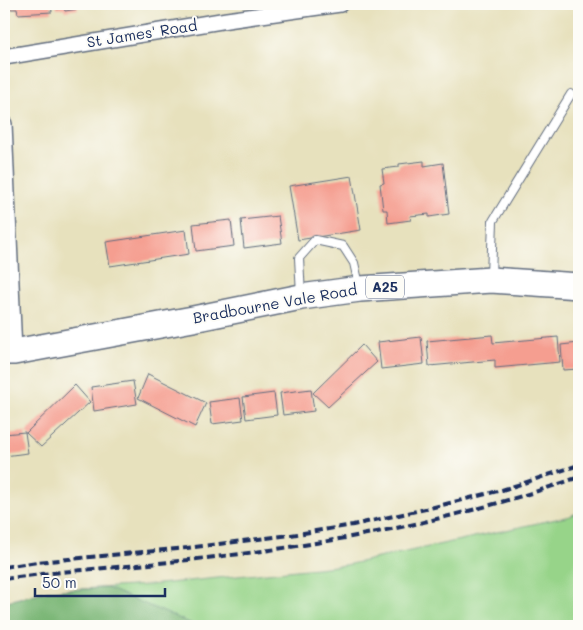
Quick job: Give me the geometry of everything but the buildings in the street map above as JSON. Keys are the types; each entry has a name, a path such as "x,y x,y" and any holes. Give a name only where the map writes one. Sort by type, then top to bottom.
{"highway":[{"name":"Bradbourne Vale Road","path":"9,352 194,319 301,297 360,289 491,280 579,286"}],"street":[{"name":"St James' Road","path":"4,57 227,20 340,4"},
{"path":"4,124 9,352"}],"lane":[{"path":"491,280 493,221 571,94"},
{"path":"301,297 299,258 315,240 343,246 354,263 360,289"}],"green space":[{"path":"579,512 579,626 4,626 4,602 47,591 149,585 346,565 570,516"},
{"path":"107,588 197,626 4,626 4,602 47,591"}],"railway":[{"path":"4,567 37,562 187,548 353,525 502,490 579,465"},
{"path":"4,579 238,554 337,539 386,530 483,507 579,477"}]}
